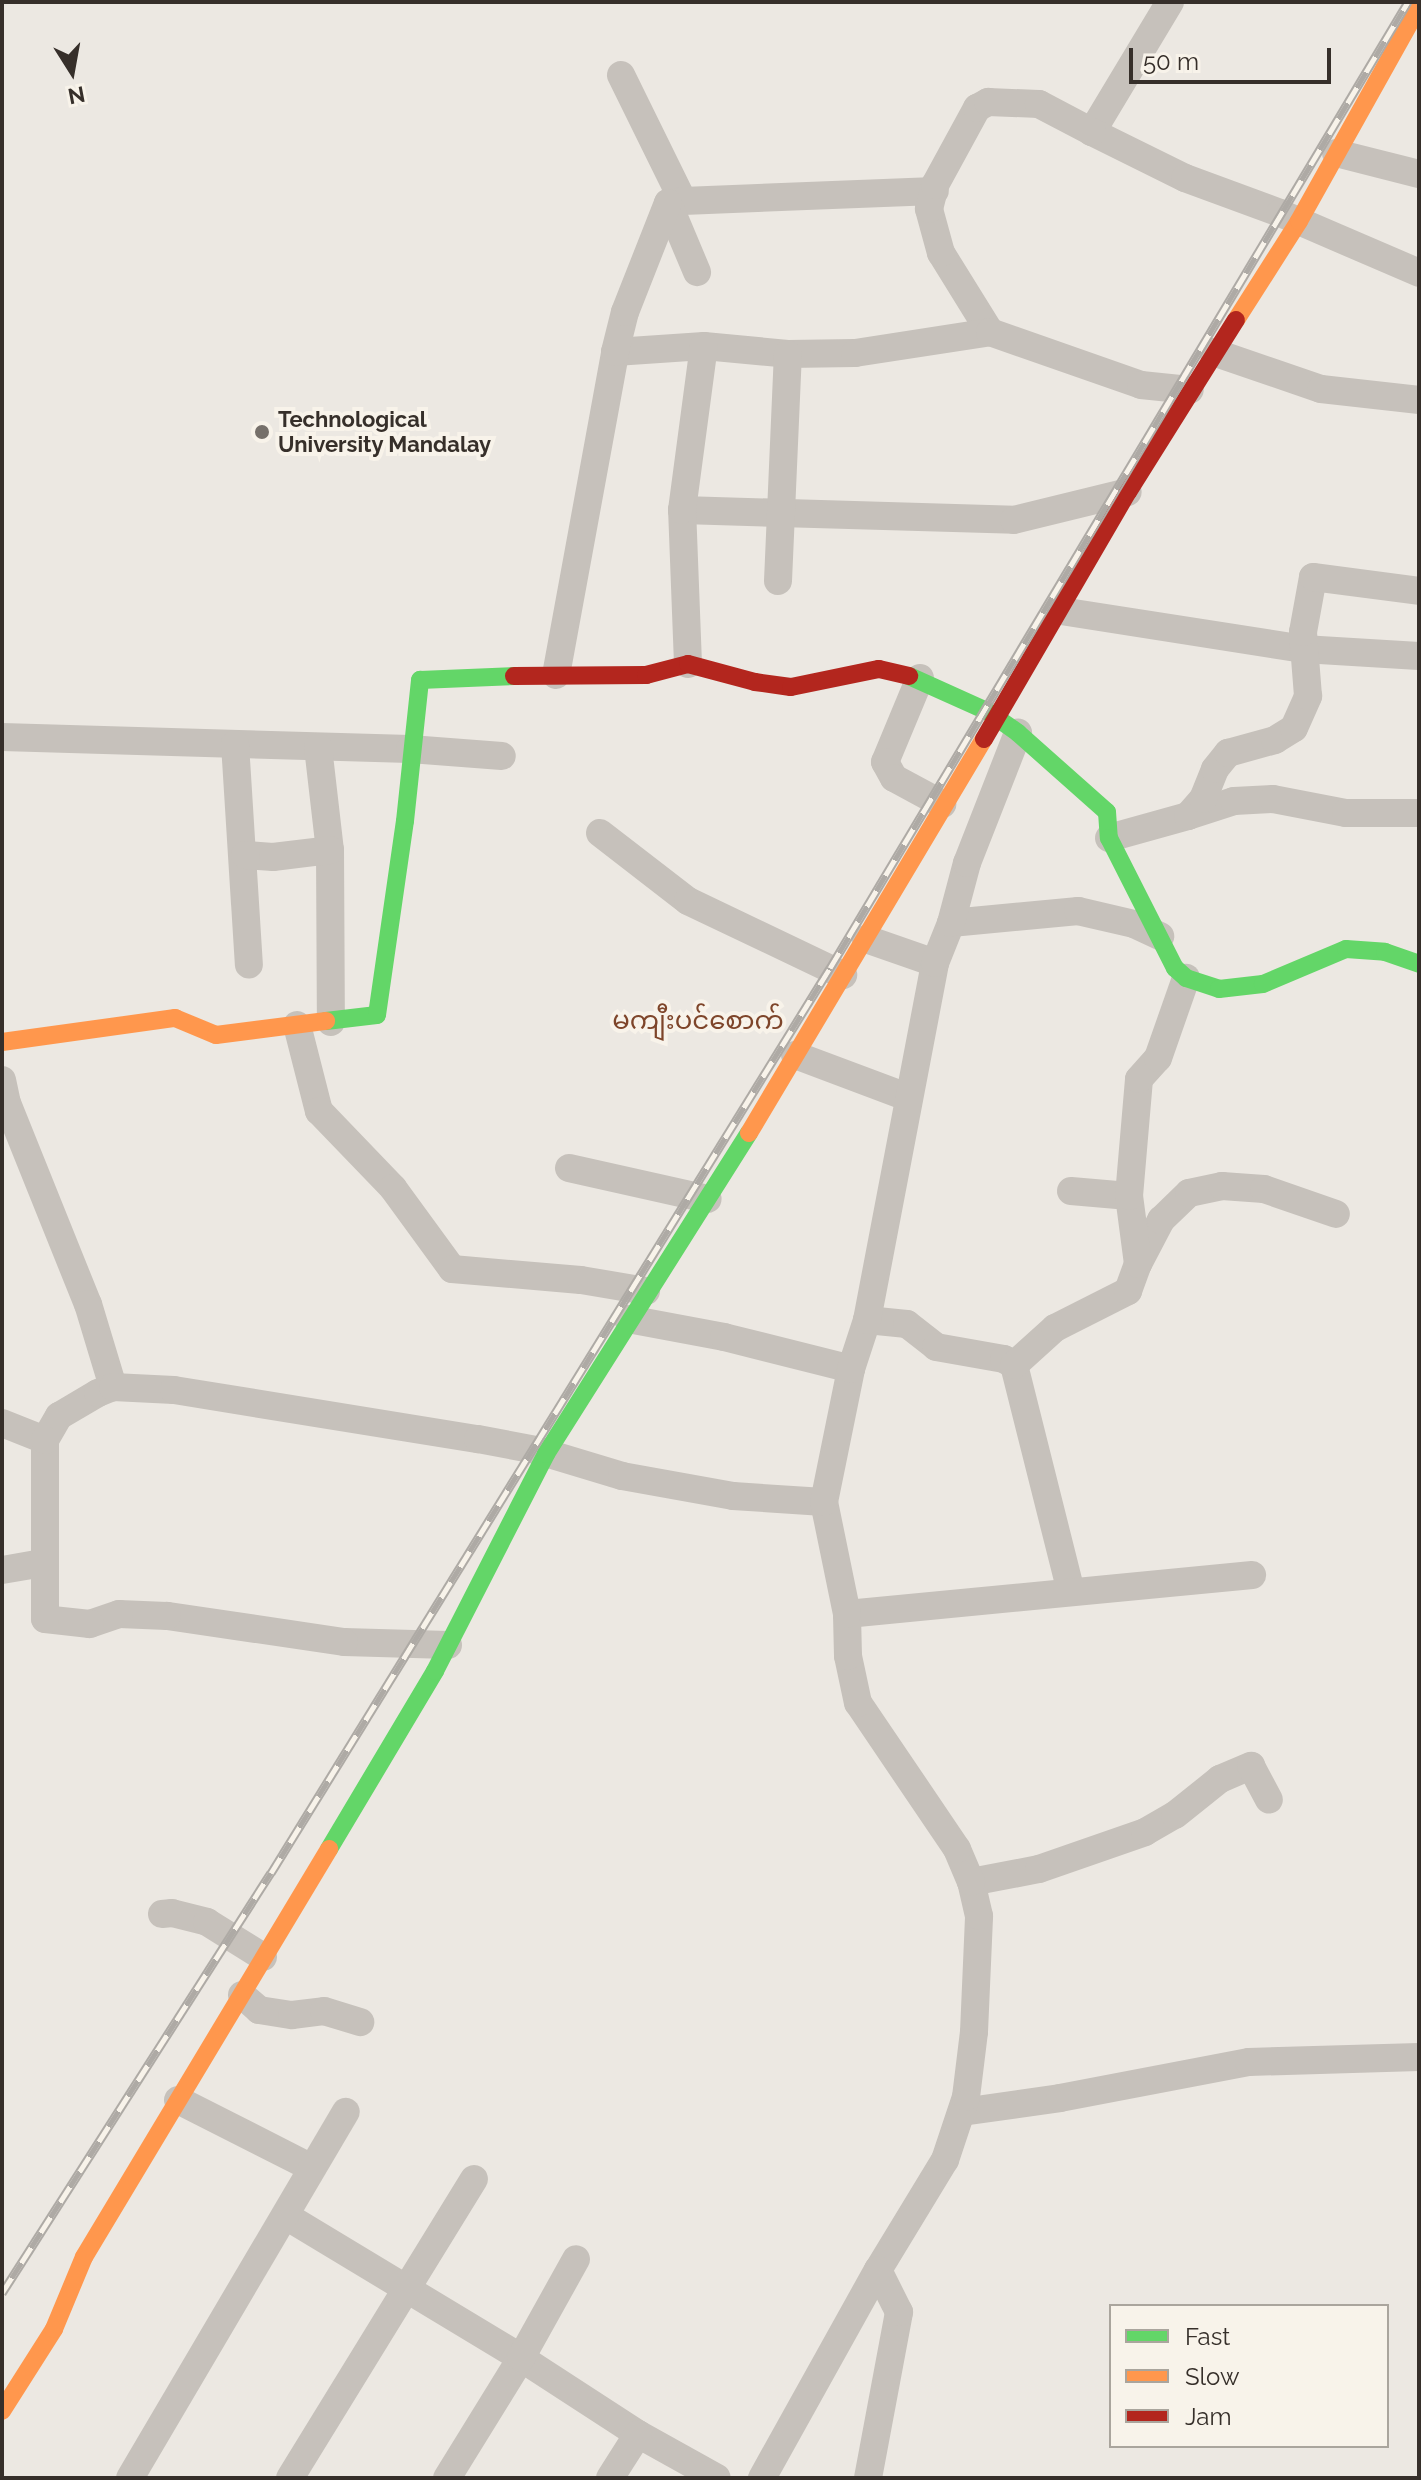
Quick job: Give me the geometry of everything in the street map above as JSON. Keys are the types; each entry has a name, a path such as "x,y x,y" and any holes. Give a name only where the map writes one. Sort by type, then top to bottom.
{"street":[{"path":"1092,132 1170,2"},
{"path":"1396,2 1403,12 1404,31"},
{"path":"762,2478 878,2270 945,2160 962,2112 974,2032 979,1916 971,1882 957,1849 858,1703 848,1656 847,1614 824,1502 851,1369 867,1320 907,1097 935,963 951,923 1007,726 1061,611 1128,492 1213,352 1299,221 1419,6"},
{"path":"621,75 676,202 697,272"},
{"path":"990,332 941,253 929,209 977,108 988,102 1039,104 1185,178 1299,221 1419,273"},
{"path":"1336,153 1419,174"},
{"path":"676,202 935,191"},
{"path":"556,675 625,312 676,202"},
{"path":"615,352 704,346 788,354 855,353 990,332 1141,385 1190,390"},
{"path":"688,664 682,510 704,346"},
{"path":"1213,352 1321,389 1419,400"},
{"path":"778,581 788,354"},
{"path":"682,510 1014,520 1128,492"},
{"path":"1188,816 1203,799 1215,769 1228,753 1275,740 1294,728 1308,696 1303,649 1313,577 1419,591"},
{"path":"1061,611 1303,649 1419,656"},
{"path":"2,1042 175,1018 216,1035 331,1022 379,1013 420,680 646,675 688,664 755,682 791,687 879,669 920,678 1007,726 1107,812 1109,838 1175,968 1186,978 1219,989 1263,984 1346,949 1385,952 1419,964"},
{"path":"920,678 885,762 894,778 942,804"},
{"path":"2,2411 54,2329 84,2257 389,1750 448,1645 546,1454 628,1319 708,1199 866,939 942,804 1007,726"},
{"path":"2,737 410,749 502,756"},
{"path":"235,744 245,855 249,965"},
{"path":"318,747 330,850 331,1022"},
{"path":"1109,838 1234,801 1273,799 1346,813 1419,813"},
{"path":"600,833 688,901 843,975"},
{"path":"245,855 273,857 330,850"},
{"path":"951,923 1078,911 1134,924 1160,936"},
{"path":"866,939 935,963"},
{"path":"1138,1264 1129,1196 1139,1079 1158,1058 1186,978"},
{"path":"297,1025 319,1111 393,1188 452,1269 581,1280 646,1291"},
{"path":"795,1055 907,1097"},
{"path":"2,1080 7,1103 88,1304 113,1387"},
{"path":"569,1168 708,1199"},
{"path":"1014,1365 1055,1328 1128,1291 1161,1220 1189,1193 1222,1186 1264,1189 1336,1214"},
{"path":"1071,1191 1129,1196"},
{"path":"628,1319 724,1337 851,1369"},
{"path":"867,1320 907,1324 936,1347 1004,1359 1014,1365 1071,1592"},
{"path":"448,1645 344,1642 167,1616 119,1614 90,1624 45,1619 45,1440 59,1416 113,1387 174,1390 270,1403 546,1454 622,1476 733,1496 824,1502"},
{"path":"2,1423 45,1440"},
{"path":"2,1570 43,1563"},
{"path":"847,1614 1252,1575"},
{"path":"971,1882 1039,1869 1145,1832 1175,1815 1220,1779 1251,1766 1269,1800"},
{"path":"162,1914 172,1913 207,1922 263,1957"},
{"path":"242,1995 259,2010 292,2015 324,2011 360,2022"},
{"path":"962,2112 1060,2098 1249,2062 1419,2057"},
{"path":"178,2100 312,2168"},
{"path":"130,2478 346,2112"},
{"path":"290,2478 474,2179"},
{"path":"286,2216 521,2358 638,2434 717,2478"},
{"path":"447,2478 521,2358 576,2259"},
{"path":"868,2478 899,2312 878,2270"},
{"path":"610,2478 638,2434"}],"railway":[{"path":"2,2293 271,1873 830,968 1408,2"}],"traffic: fast":[{"path":"326,1021 377,1015 405,821 420,680 514,676"},
{"path":"909,676 987,711 1018,733 1107,812 1109,838 1175,968 1186,978 1219,989 1263,984 1346,949 1385,952 1419,964"},
{"path":"329,1849 435,1671 546,1454 749,1133"}],"traffic: slow":[{"path":"1236,320 1299,221 1419,6"},
{"path":"749,1133 984,739"},
{"path":"2,1042 175,1018 216,1035 326,1021"},
{"path":"2,2411 54,2329 84,2257 329,1849"}],"traffic: jam":[{"path":"984,739 1128,492 1236,320"},
{"path":"514,676 646,675 688,664 755,682 791,687 879,669 909,676"}],"place":[{"name":"Technological University Mandalay","path":"262,432"}],"district":[{"name":"မကျီးပင်စောက်","path":"698,1021"}]}
